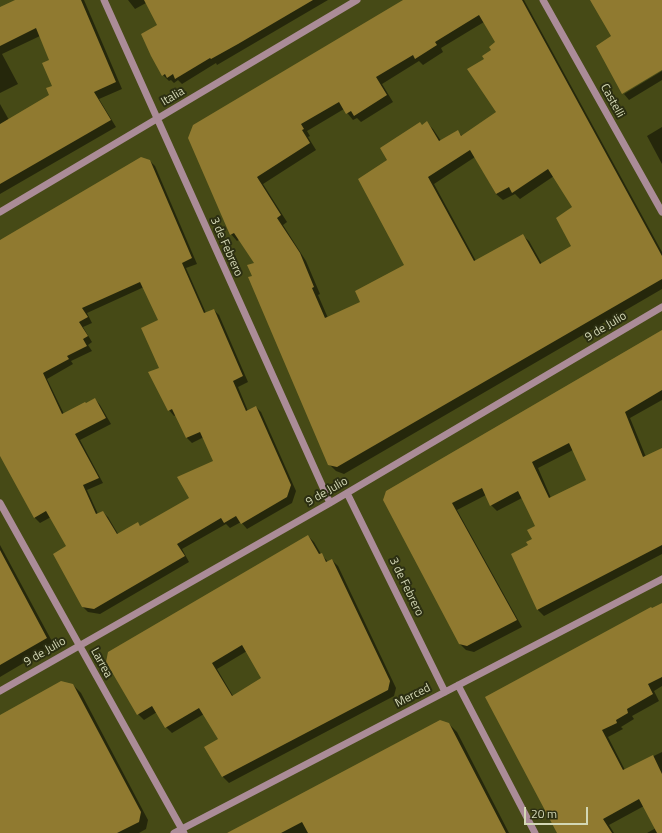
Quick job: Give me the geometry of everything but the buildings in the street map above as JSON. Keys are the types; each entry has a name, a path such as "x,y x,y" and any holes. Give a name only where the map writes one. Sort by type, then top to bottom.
{"street":[{"name":"3 de Febrero","path":"104,0 330,503"},
{"name":"Italia","path":"0,212 357,0"},
{"name":"Castelli","path":"543,0 662,212"},
{"name":"9 de Julio","path":"0,691 330,503 662,307"},
{"name":"3 de Febrero","path":"347,493 445,692"},
{"name":"Larrea","path":"0,503 183,831"},
{"name":"Merced","path":"174,833 183,831 662,579"},
{"path":"458,685 535,833"}]}
